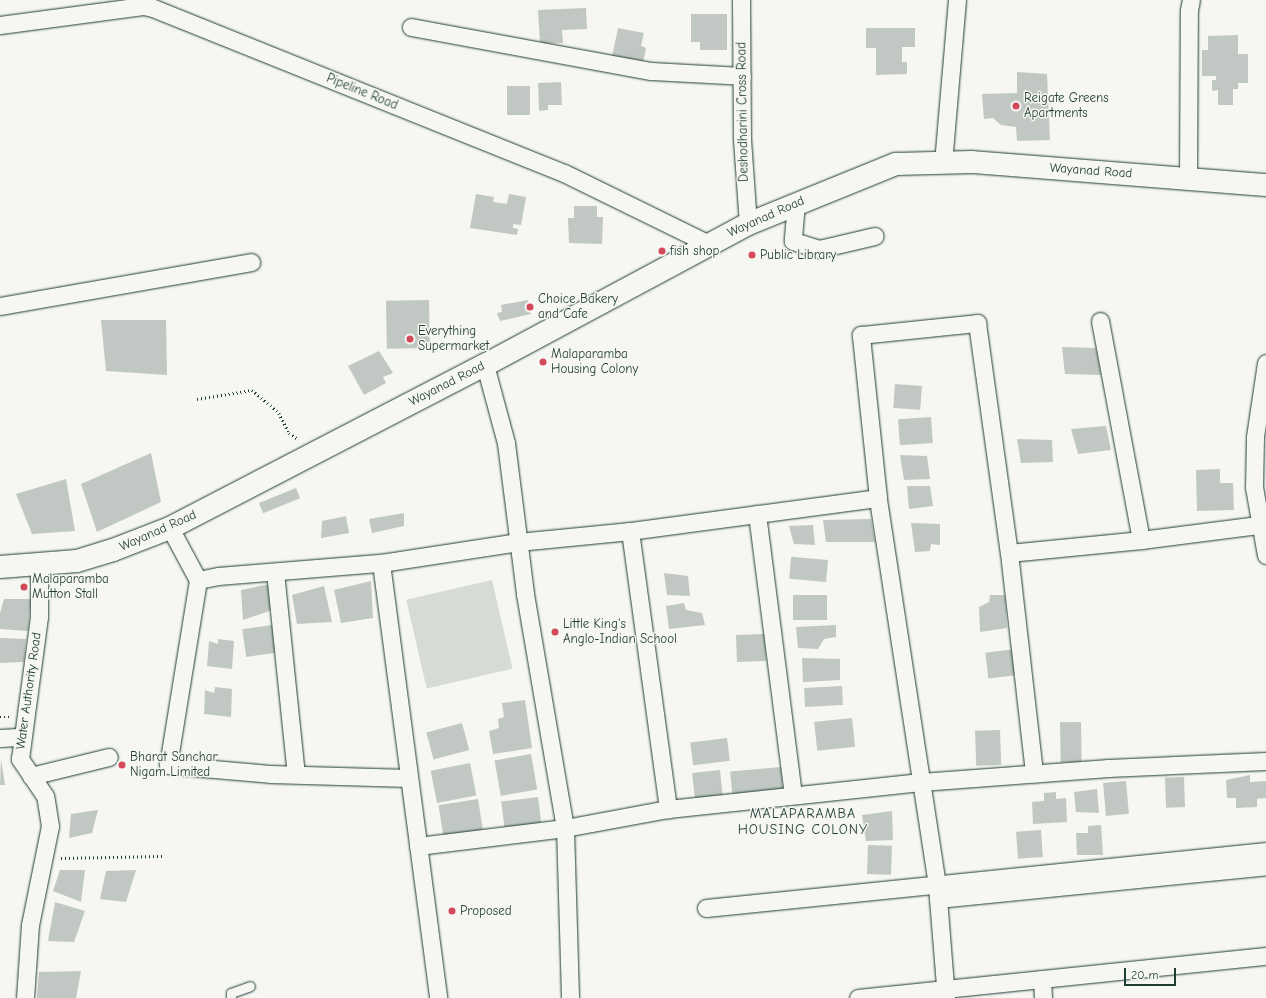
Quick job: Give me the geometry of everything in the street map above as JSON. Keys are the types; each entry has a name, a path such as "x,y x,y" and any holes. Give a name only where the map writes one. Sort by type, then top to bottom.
{"highway":[{"name":"Wayanad Road","path":"0,567 39,566 84,559 170,528 485,365 748,224 796,203 896,164 972,162 1266,185"}],"street":[{"name":"Deshodharini Cross Road","path":"741,0 742,139 748,224"},
{"path":"943,163 957,0"},
{"path":"1188,179 1189,10 1192,0"},
{"name":"Pipeline Road","path":"0,25 142,3 564,173 709,244"},
{"path":"411,27 651,71 742,76"},
{"path":"796,203 793,241 819,249 875,236"},
{"path":"0,306 251,262"},
{"path":"1100,321 1141,540"},
{"path":"946,994 938,892 878,498 861,335 977,322 1009,553 1034,774"},
{"path":"1266,363 1255,437 1254,487 1262,524 1266,555"},
{"path":"485,365 506,443 518,542 565,828 570,998"},
{"path":"198,580 218,576 381,563 518,542 630,531 878,498"},
{"path":"757,514 792,795"},
{"path":"1009,553 1215,532 1262,524"},
{"path":"170,528 198,580 168,765 296,774 409,778"},
{"path":"630,531 668,809"},
{"path":"381,563 438,998"},
{"name":"Water Authority Road","path":"25,998 30,925 50,826 45,796 20,758 22,737 30,694 39,618 39,566"},
{"path":"275,572 296,774"},
{"path":"0,738 22,737"},
{"path":"31,776 109,757"},
{"path":"418,846 565,828 668,809 792,795 922,782 1266,761"},
{"path":"938,892 1266,851"},
{"path":"706,908 938,892 1266,866"},
{"path":"864,998 946,994 1042,979 1266,956"},
{"path":"1042,979 1043,998"}],"lane":[{"path":"231,998 231,993 250,986"}],"path":[{"path":"198,399 252,390 278,413 289,433 317,451"},
{"path":"44,858 162,856"}],"shaded area":[{"path":"492,580 512,669 427,688 406,600"}],"building":[{"path":"586,8 587,29 562,30 563,43 540,44 538,10"},
{"path":"691,14 727,14 727,50 700,50 700,42 691,42"},
{"path":"618,28 644,33 641,46 646,48 643,63 612,57"},
{"path":"866,28 915,28 915,47 902,47 902,62 907,62 907,74 876,75 876,48 866,48"},
{"path":"1238,35 1238,54 1248,54 1248,83 1238,83 1238,89 1233,89 1233,105 1218,105 1218,90 1212,91 1212,80 1216,80 1216,76 1202,76 1202,50 1208,50 1208,36"},
{"name":"Reigate Greens Apartments","path":"1017,72 1047,74 1050,140 1017,141 1016,127 1001,125 993,118 984,119 982,94 1017,93"},
{"path":"561,82 562,105 548,105 548,110 539,111 538,83"},
{"path":"507,86 530,86 530,115 507,115"},
{"path":"476,194 494,197 493,202 507,204 509,194 526,197 521,225 513,224 513,228 518,229 517,235 470,228"},
{"path":"574,206 597,206 597,217 603,217 602,244 569,243 568,218 574,218"},
{"path":"429,300 430,348 387,349 386,301"},
{"path":"528,300 531,314 500,321 497,313 502,312 501,305"},
{"path":"101,320 166,320 167,375 106,371"},
{"path":"1062,347 1096,348 1101,375 1065,374"},
{"path":"379,351 393,373 383,377 386,383 364,395 348,366"},
{"path":"895,384 922,386 920,410 893,408"},
{"path":"931,417 933,443 900,445 898,419"},
{"path":"1106,426 1111,450 1078,454 1071,429"},
{"path":"1017,439 1052,440 1053,462 1021,463"},
{"path":"151,453 161,502 97,532 81,484"},
{"path":"900,455 927,456 930,479 904,480"},
{"path":"1220,469 1220,483 1233,483 1234,510 1197,511 1196,470"},
{"path":"66,479 75,531 32,534 16,494"},
{"path":"907,486 930,486 933,506 909,509"},
{"path":"296,488 300,498 263,513 259,503"},
{"path":"404,513 404,526 372,533 369,519"},
{"path":"346,516 349,533 321,538 322,521"},
{"path":"871,519 875,542 826,542 823,520"},
{"path":"911,523 940,524 940,545 931,544 930,551 915,552"},
{"path":"813,525 815,545 794,544 789,526"},
{"path":"791,557 828,560 826,582 789,579"},
{"path":"664,573 688,576 690,596 667,595"},
{"path":"371,581 373,618 341,623 334,590"},
{"path":"270,584 272,610 243,620 241,590"},
{"path":"324,586 332,622 297,624 292,595"},
{"path":"793,595 827,595 827,620 793,620"},
{"path":"990,595 1005,595 1007,628 980,632 979,607 989,602"},
{"path":"4,599 31,599 28,631 0,629 0,613"},
{"path":"684,603 686,610 702,613 705,625 669,629 666,606"},
{"path":"272,625 276,653 246,657 242,629"},
{"path":"836,625 836,637 824,639 818,649 798,648 796,627"},
{"path":"765,634 766,661 737,662 736,635"},
{"path":"0,638 26,639 24,662 0,663"},
{"path":"218,639 234,641 232,669 207,666 209,641 218,644"},
{"path":"1016,649 1019,675 988,679 985,653"},
{"path":"802,658 840,659 840,680 803,682"},
{"path":"842,686 843,705 805,707 804,688"},
{"path":"215,687 232,689 231,717 204,714 205,690 214,693"},
{"path":"525,700 532,748 493,754 489,731 499,728 498,719 504,717 502,703"},
{"path":"852,718 855,747 817,751 814,722"},
{"path":"1060,722 1081,722 1082,762 1061,762"},
{"path":"462,723 469,750 434,760 426,733"},
{"path":"1000,730 1001,765 976,766 975,731"},
{"path":"727,738 730,761 693,765 690,743"},
{"path":"531,754 537,789 501,796 495,760"},
{"path":"1,759 5,785 0,785"},
{"path":"470,763 476,795 437,803 431,771"},
{"path":"781,767 783,791 732,795 730,771"},
{"path":"720,770 723,798 695,801 692,773"},
{"path":"1250,775 1250,782 1266,781 1266,798 1257,799 1257,807 1236,808 1236,798 1227,798 1226,780"},
{"path":"1184,777 1185,807 1166,808 1165,778"},
{"path":"1126,781 1129,814 1106,816 1103,783"},
{"path":"1097,789 1099,813 1076,812 1074,792"},
{"path":"1056,792 1056,799 1066,798 1067,822 1033,824 1032,802 1044,801 1044,793"},
{"path":"538,797 541,823 504,827 501,802"},
{"path":"478,799 483,832 444,838 438,805"},
{"path":"98,810 92,833 69,838 71,814"},
{"path":"892,811 893,840 866,841 862,815"},
{"path":"1101,825 1103,855 1077,855 1076,833 1088,833 1088,826"},
{"path":"1041,830 1043,857 1018,859 1016,832"},
{"path":"868,845 892,846 891,875 867,874"},
{"path":"60,870 85,870 81,902 53,891"},
{"path":"136,870 126,902 100,899 106,871"},
{"path":"55,902 85,911 74,942 48,941"},
{"path":"81,971 76,998 37,998 39,972"}],"place":[{"name":"Reigate Greens Apartments","path":"1016,106"},
{"name":"fish shop","path":"662,251"},
{"name":"Public Library","path":"752,255"},
{"name":"Choice Bakery and Cafe","path":"530,307"},
{"name":"Everything Supermarket","path":"410,339"},
{"name":"Malaparamba Housing Colony","path":"543,362"},
{"name":"Malaparamba Mutton Stall","path":"24,587"},
{"name":"Little King's Anglo-Indian School","path":"555,632"},
{"name":"Bharat Sanchar Nigam Limited","path":"122,765"},
{"name":"Proposed","path":"452,911"}],"district":[{"name":"MALAPARAMBA HOUSING COLONY","path":"803,822"}]}
